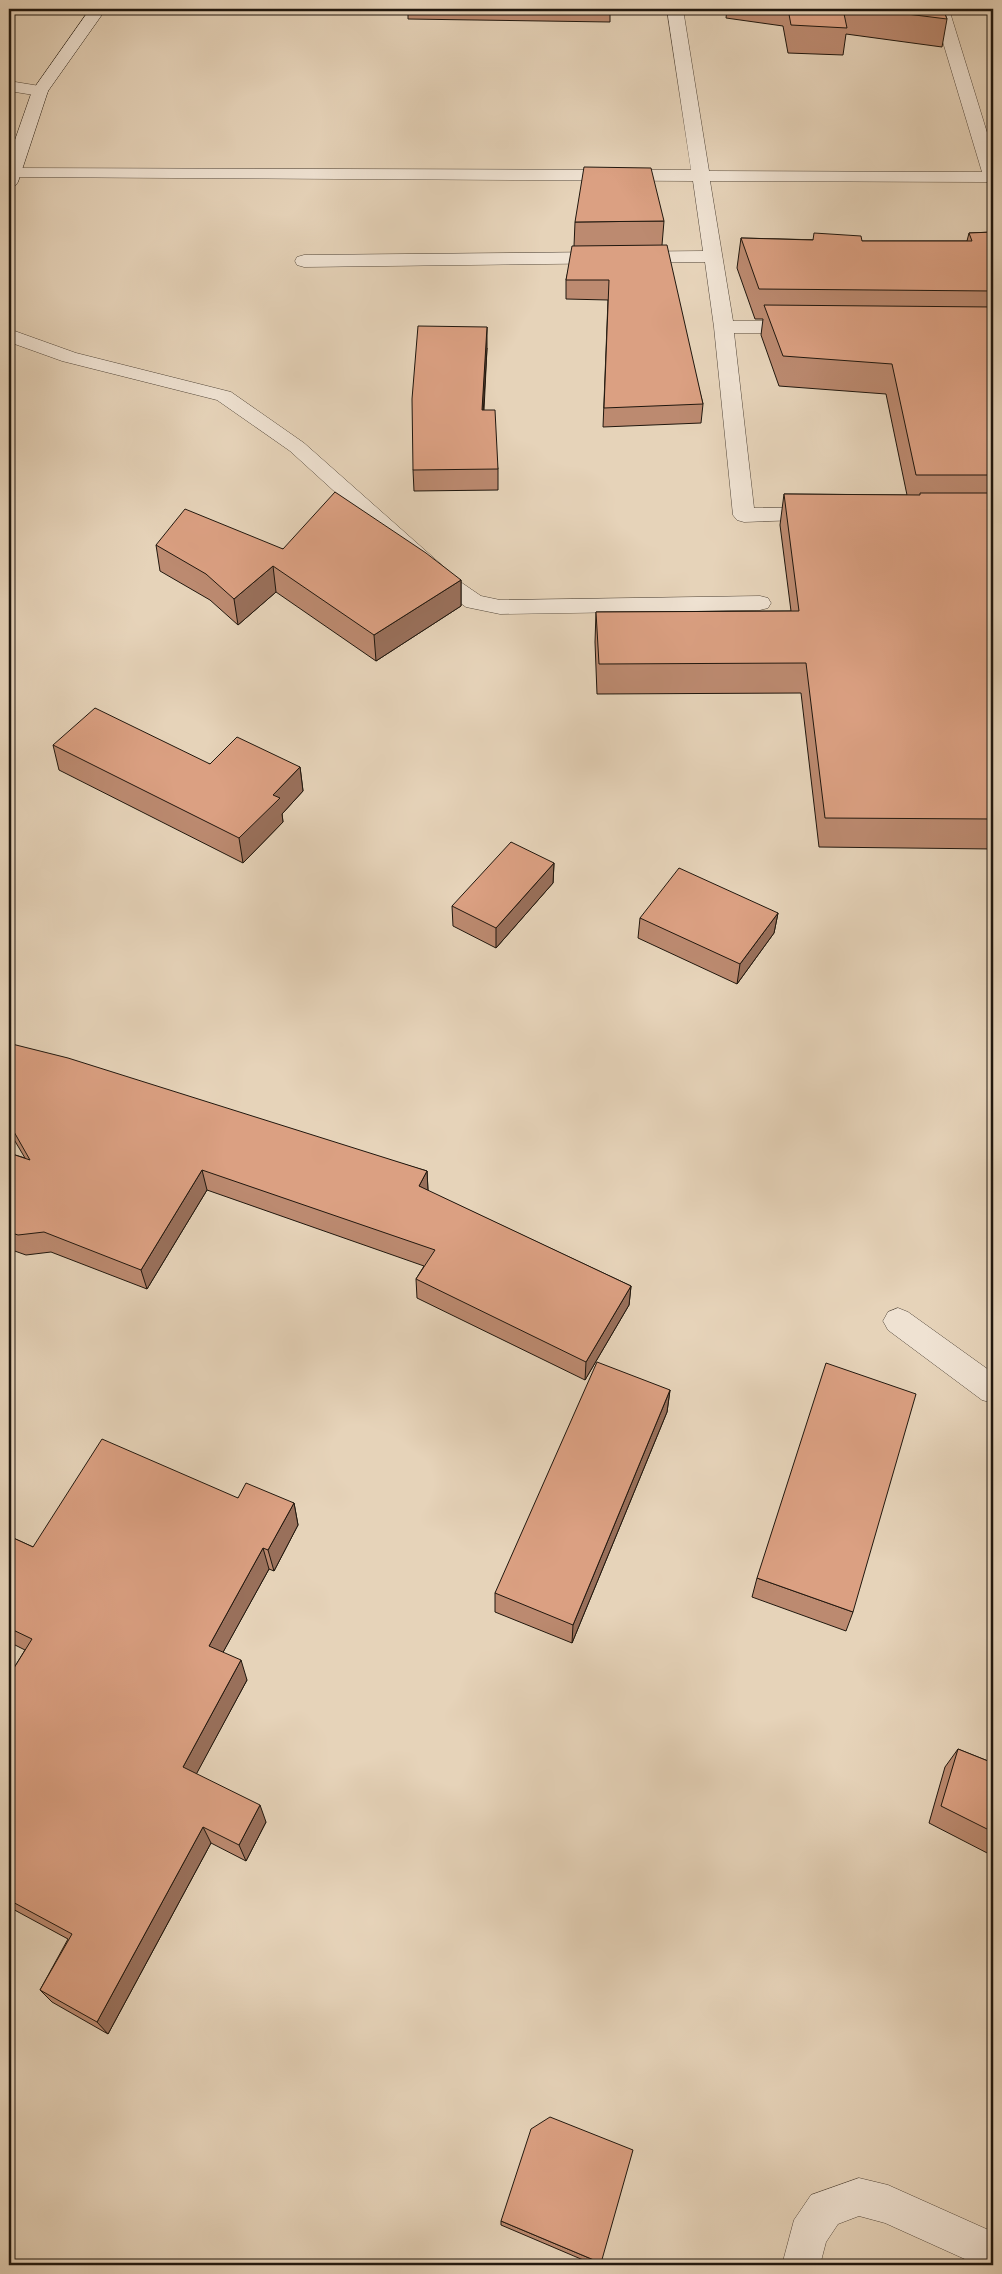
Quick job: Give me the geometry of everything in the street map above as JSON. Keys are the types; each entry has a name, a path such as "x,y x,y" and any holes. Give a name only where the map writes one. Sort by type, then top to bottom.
{"street":[{"path":"98,9 40,91 10,178 700,176 993,178 941,9"},
{"path":"676,9 724,327 744,515 844,514"},
{"path":"9,86 40,91"},
{"path":"304,261 712,256"},
{"path":"724,327 814,327"},
{"path":"9,336 69,357 224,396 297,447 454,588 474,602 500,607 760,603"},
{"path":"898,1321 993,1390"},
{"path":"802,2265 808,2234 825,2209 859,2197 888,2204 993,2252"}],"building":[{"path":"788,9 843,9 847,28 791,25"},
{"path":"867,9 943,9 947,19"},
{"path":"584,167 651,168 664,221 575,222"},
{"path":"993,232 993,291 759,289 741,238 813,240 814,233 861,236 862,241 972,241 969,233"},
{"path":"667,245 703,404 604,408 609,280 566,280 572,246"},
{"path":"764,305 993,307 993,475 916,475 892,364 783,356"},
{"path":"418,326 487,327 482,410 495,410 498,469 413,470 412,399"},
{"path":"335,492 426,553 461,580 374,635 273,566 234,599 206,574 156,545 185,509 283,549"},
{"path":"920,493 993,493 993,819 825,818 806,663 599,664 596,612 799,611 784,494 920,495"},
{"path":"95,708 210,764 237,737 300,767 273,795 280,798 239,838 53,745"},
{"path":"511,842 554,863 496,928 452,906"},
{"path":"679,868 778,913 740,964 640,918"},
{"path":"12,1044 68,1058 427,1171 419,1186 631,1286 586,1362 416,1279 435,1250 202,1170 141,1270 44,1232 18,1235 9,1232 9,1153 30,1160 9,1123 9,1049"},
{"path":"597,1362 670,1390 573,1625 495,1593"},
{"path":"826,1363 916,1394 853,1612 757,1578"},
{"path":"102,1439 238,1498 246,1483 294,1503 268,1550 263,1548 209,1646 241,1660 183,1767 260,1805 239,1845 203,1827 97,2022 40,1990 72,1934 9,1900 9,1676 32,1639 9,1628 9,1536 33,1547"},
{"path":"958,1749 993,1763 993,1832 941,1806"},
{"path":"550,2117 633,2150 601,2263 501,2221 531,2129"}]}
